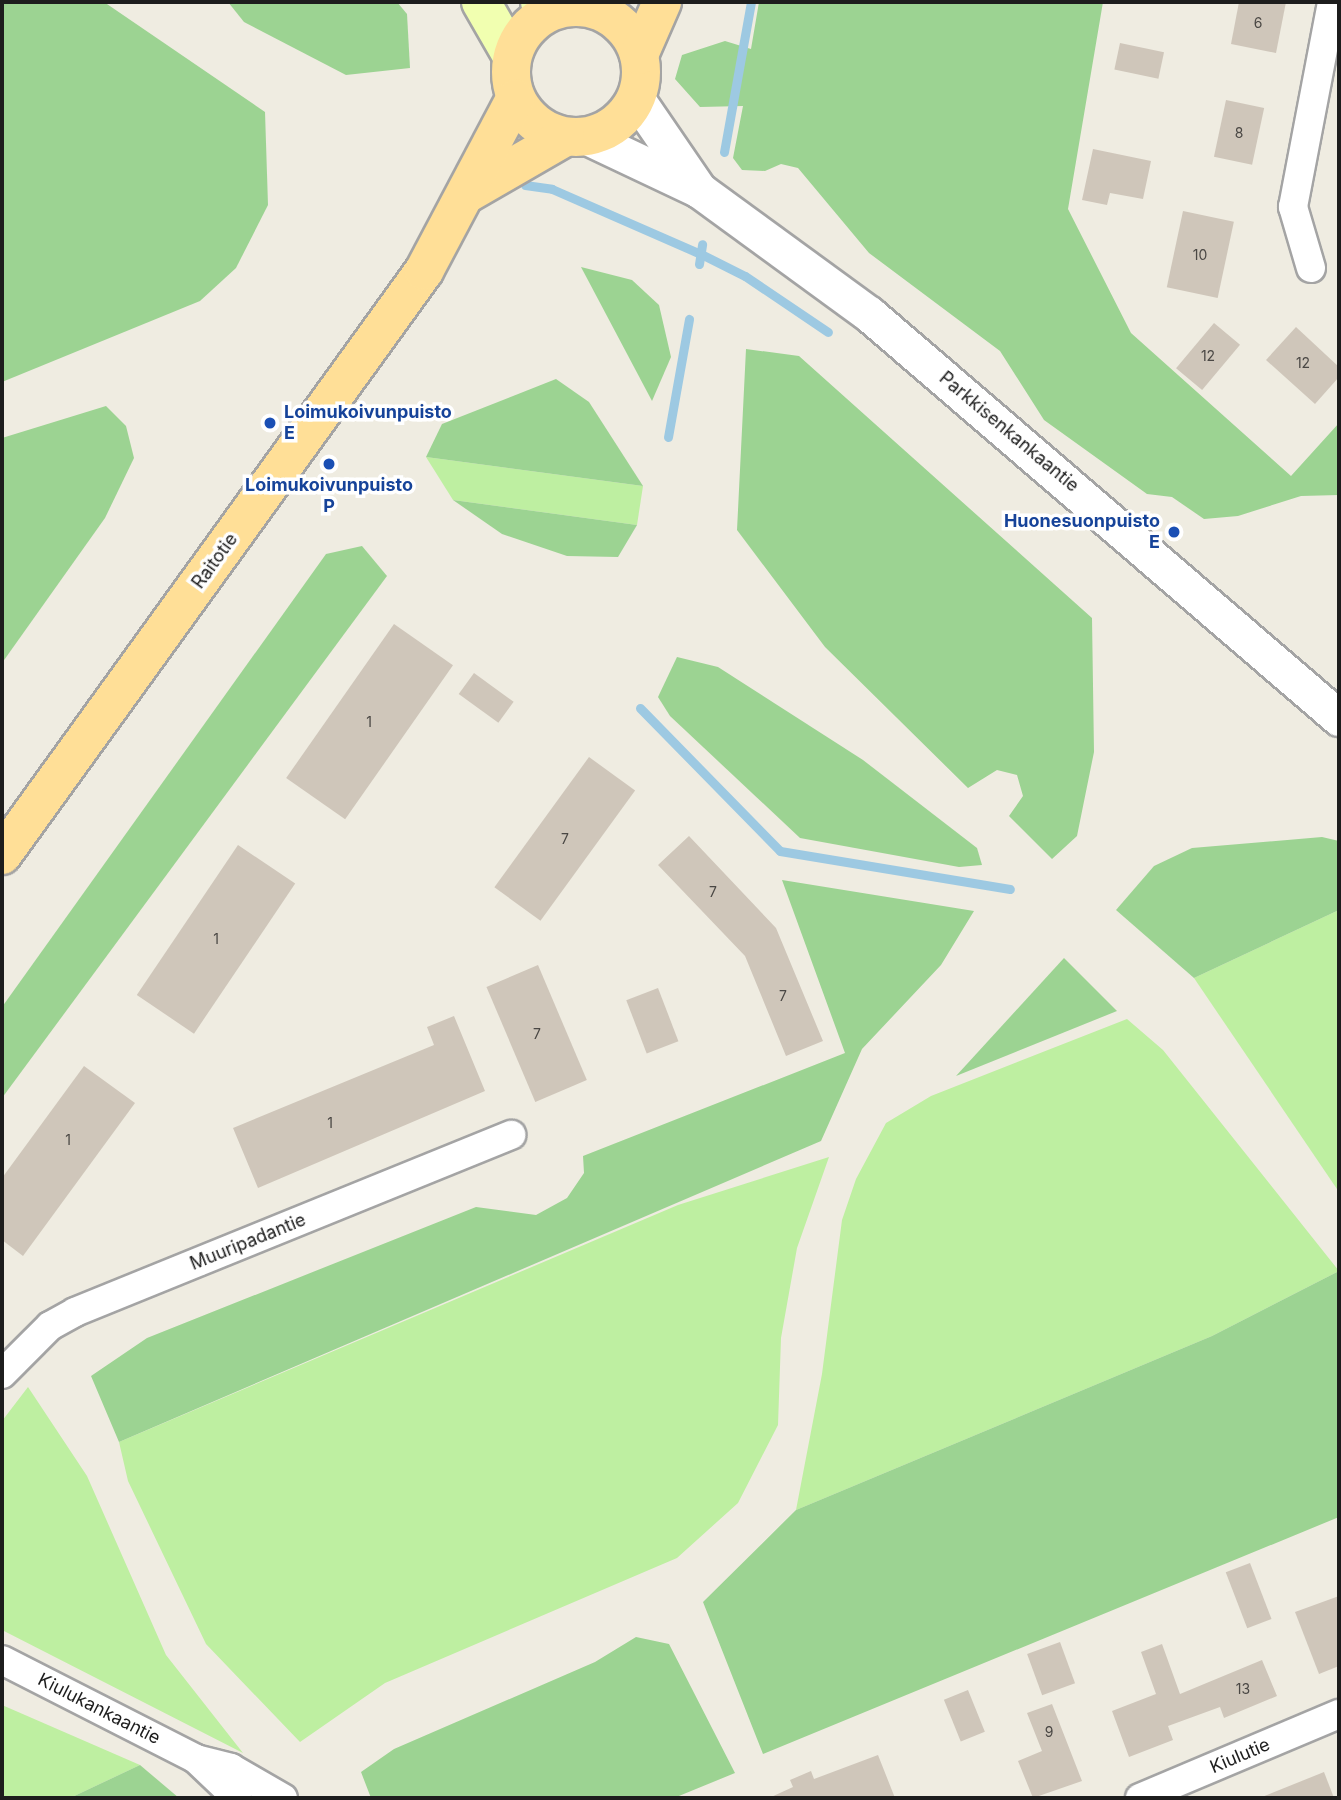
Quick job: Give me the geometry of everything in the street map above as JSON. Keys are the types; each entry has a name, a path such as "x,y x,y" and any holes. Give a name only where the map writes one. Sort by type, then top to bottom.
{"main road":[{"path":"481,2 512,56 515,99 527,117 576,137"},
{"path":"468,193 576,137 617,123 636,97 639,55 662,2"},
{"path":"512,56 528,28 547,6 602,6 630,35 639,55"},
{"name":"Raitotie","path":"2,855 424,271 468,193 515,99"}],"street":[{"path":"1311,268 1293,207 1332,2"},
{"name":"Parkkisenkankaantie","path":"636,97 699,190"},
{"name":"Parkkisenkankaantie","path":"576,137 699,190 869,314 1339,718"},
{"name":"Muuripadantie","path":"2,1374 50,1326 75,1312 511,1135"},
{"name":"Kiulukankaantie","path":"2,1660 196,1759 231,1768 282,1798"},
{"name":"Kiulutie","path":"1140,1798 1339,1714"},
{"name":"Kiulukankaantie","path":"196,1759 237,1798"}],"green space":[{"path":"2,2 104,2 265,112 268,205 236,268 200,301 2,382"},
{"path":"228,2 397,2 407,14 410,68 346,75 244,22"},
{"path":"759,2 1103,2 1068,209 1131,333 1291,476 1339,423 1339,495 1301,496 1238,516 1204,519 1172,497 1147,494 1044,420 1000,351 869,253 798,168 781,164 765,171 742,170 733,158 743,106 700,107 675,79 682,55 725,41 751,49"},
{"path":"581,267 632,280 659,305 671,357 652,401"},
{"path":"746,349 799,356 1092,618 1094,752 1077,836 1052,859 1009,816 1023,796 1017,775 997,770 968,788 825,647 737,530"},
{"path":"556,379 589,402 643,486 426,457 442,424"},
{"path":"106,406 126,426 134,458 105,518 2,663 2,438"},
{"path":"426,457 643,486 637,525 453,500"},
{"path":"453,500 637,525 618,557 567,556 502,534"},
{"path":"362,546 387,576 2,1098 2,1007 326,554"},
{"path":"677,657 718,667 863,760 977,848 982,865 959,867 800,838 670,716 658,697"},
{"path":"1322,837 1339,841 1339,910 1194,978 1116,910 1154,866 1192,848"},
{"path":"782,880 974,911 941,965 862,1049 821,1141 119,1442 91,1376 147,1338 476,1207 536,1215 567,1198 584,1173 583,1156 845,1053"},
{"path":"1339,910 1339,1192 1194,978"},
{"path":"1064,958 1117,1011 956,1076"},
{"path":"1127,1019 1163,1050 1339,1271 1212,1336 796,1510 822,1374 842,1220 856,1179 886,1123 931,1096"},
{"path":"829,1157 797,1248 781,1338 778,1425 738,1503 677,1558 385,1683 300,1742 206,1644 128,1481 119,1442 678,1205"},
{"path":"1339,1271 1339,1517 763,1754 703,1602 796,1510 1212,1336"},
{"path":"28,1387 87,1476 166,1655 243,1753 2,1630 2,1421"},
{"path":"636,1637 669,1644 735,1773 674,1798 371,1798 361,1772 394,1749 595,1662"},
{"path":"2,1705 140,1765 70,1798 2,1798"},
{"path":"140,1765 179,1798 70,1798"}],"building":[{"path":"1239,2 1286,2 1276,53 1231,44"},
{"path":"1120,43 1164,52 1158,79 1114,69"},
{"path":"1226,100 1264,108 1252,165 1214,157"},
{"path":"1093,149 1151,161 1143,199 1110,193 1107,205 1082,200"},
{"path":"1183,211 1234,222 1218,298 1167,287"},
{"path":"1214,323 1240,345 1202,390 1176,368"},
{"path":"1296,327 1339,367 1339,377 1315,404 1266,360"},
{"path":"394,624 453,665 345,819 286,778"},
{"path":"474,673 514,702 498,723 459,694"},
{"path":"589,757 635,791 540,921 494,887"},
{"path":"689,836 776,928 823,1041 786,1056 745,956 658,865"},
{"path":"238,845 295,884 194,1034 137,995"},
{"path":"538,965 587,1080 535,1102 486,987"},
{"path":"658,988 678,1041 647,1053 626,1000"},
{"path":"454,1016 485,1091 258,1188 233,1128 434,1045 427,1027"},
{"path":"84,1066 135,1103 23,1256 2,1240 2,1178"},
{"path":"1250,1563 1272,1619 1247,1628 1226,1572"},
{"path":"1339,1596 1339,1666 1319,1674 1295,1612"},
{"path":"1060,1642 1075,1683 1042,1695 1027,1654"},
{"path":"1162,1644 1180,1694 1262,1660 1277,1696 1224,1718 1220,1707 1168,1726 1173,1740 1129,1757 1112,1711 1156,1694 1141,1652"},
{"path":"968,1690 985,1732 961,1741 944,1700"},
{"path":"1052,1704 1082,1781 1033,1798 1018,1761 1042,1751 1027,1713"},
{"path":"878,1755 895,1798 769,1798 793,1787 790,1780 811,1771 814,1779"},
{"path":"1324,1772 1334,1798 1262,1798 1262,1797"}],"waterway":[{"path":"724,152 751,2"},
{"path":"525,185 552,189 701,254 745,276 828,332"},
{"path":"699,264 702,244"},
{"path":"668,437 689,319"},
{"path":"640,708 780,851 1010,889"}],"place":[{"name":"Loimukoivunpuisto E","path":"270,423"},
{"name":"Loimukoivunpuisto P","path":"329,464"},
{"name":"Huonesuonpuisto E","path":"1174,532"}]}
